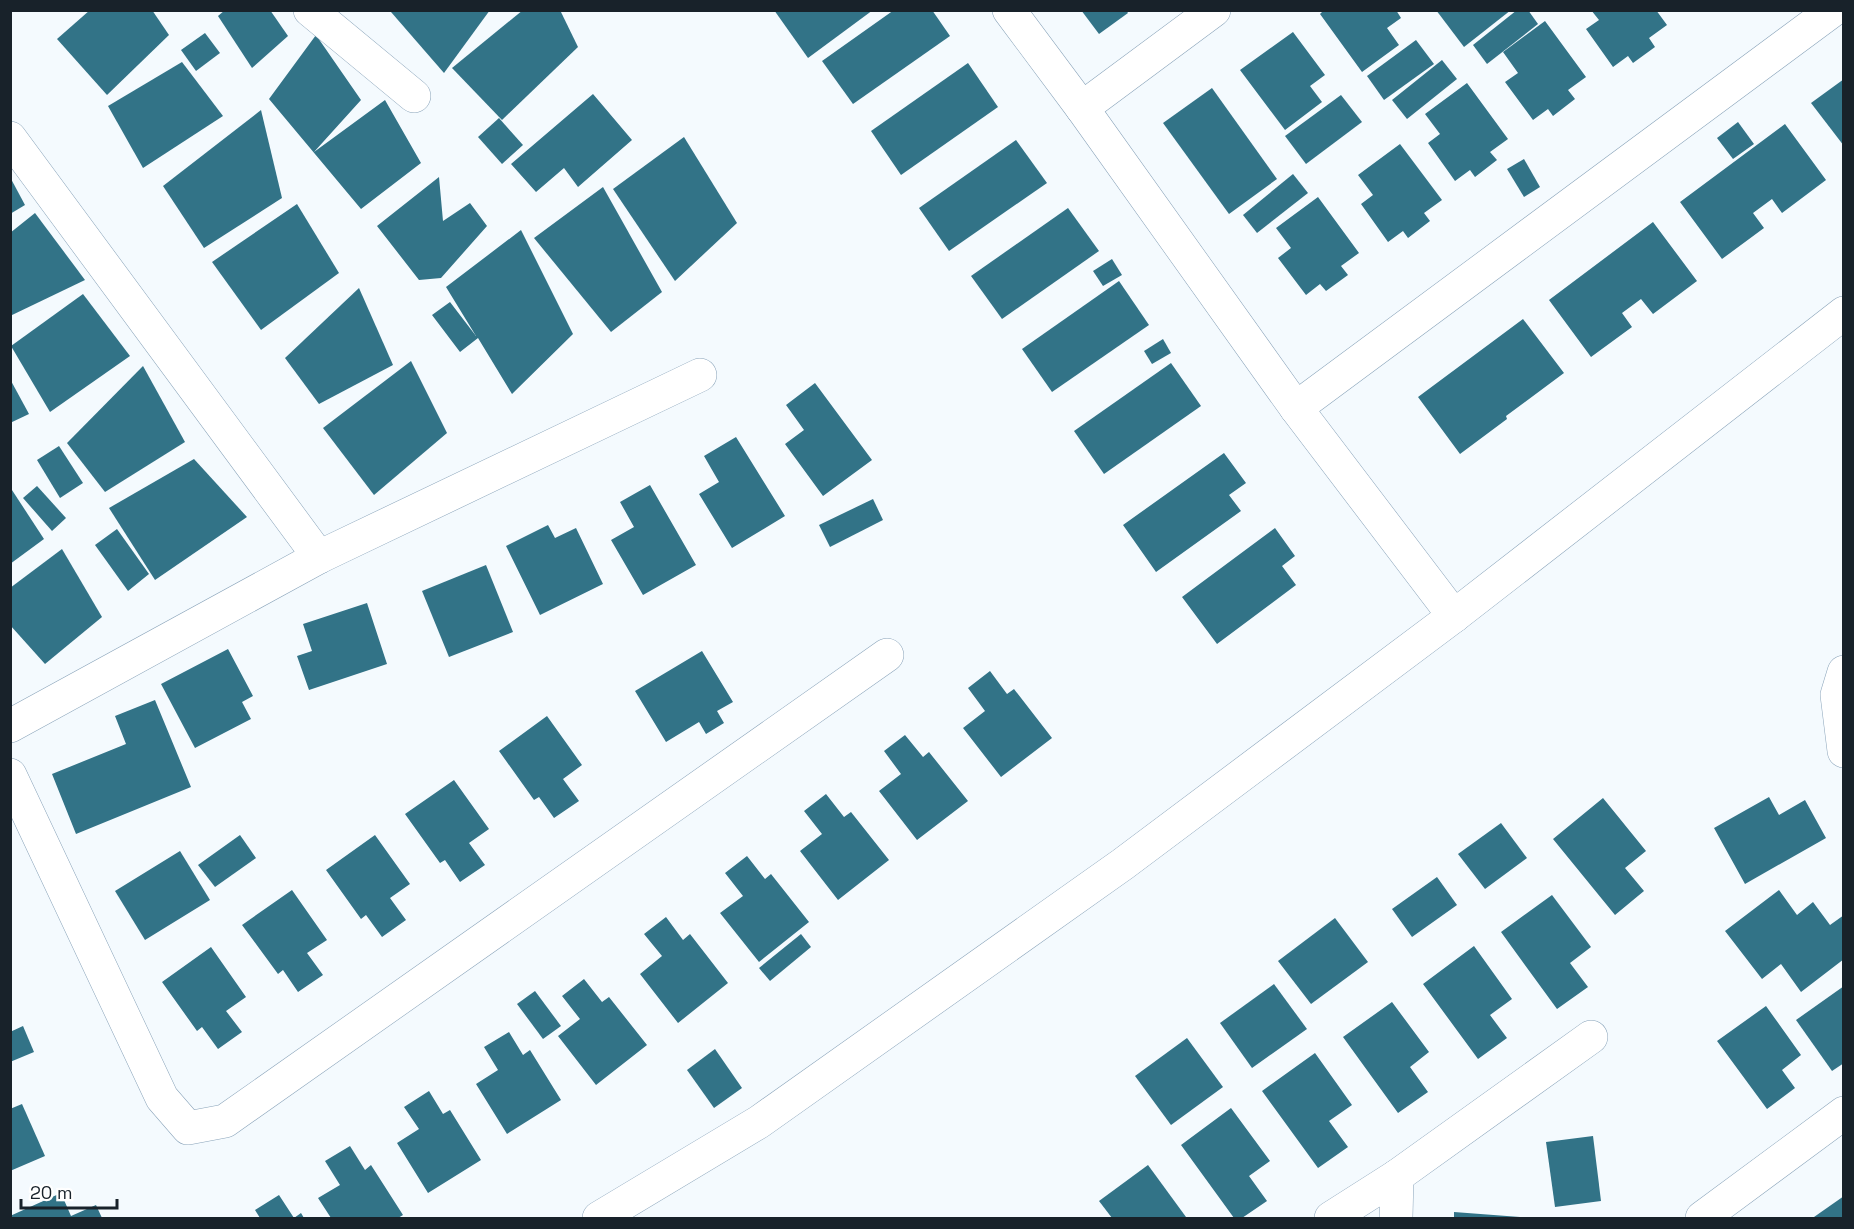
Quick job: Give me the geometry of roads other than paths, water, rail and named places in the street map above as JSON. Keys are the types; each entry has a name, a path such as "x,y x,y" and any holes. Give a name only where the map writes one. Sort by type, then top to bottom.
{"street":[{"path":"310,10 414,96"},
{"path":"1009,10 1082,108 1296,408 1454,615"},
{"path":"1082,108 1214,10"},
{"path":"1296,408 1833,10"},
{"path":"10,138 320,557"},
{"path":"599,1218 759,1122 1124,864 1454,615 1844,313"},
{"path":"10,726 320,557 700,375"},
{"path":"10,775 162,1098 188,1128 225,1121 887,655"},
{"path":"1844,672 1837,695 1844,751"},
{"path":"1331,1218 1397,1176 1591,1037"},
{"path":"1702,1218 1844,1113"},
{"path":"1396,1218 1397,1176"}]}
